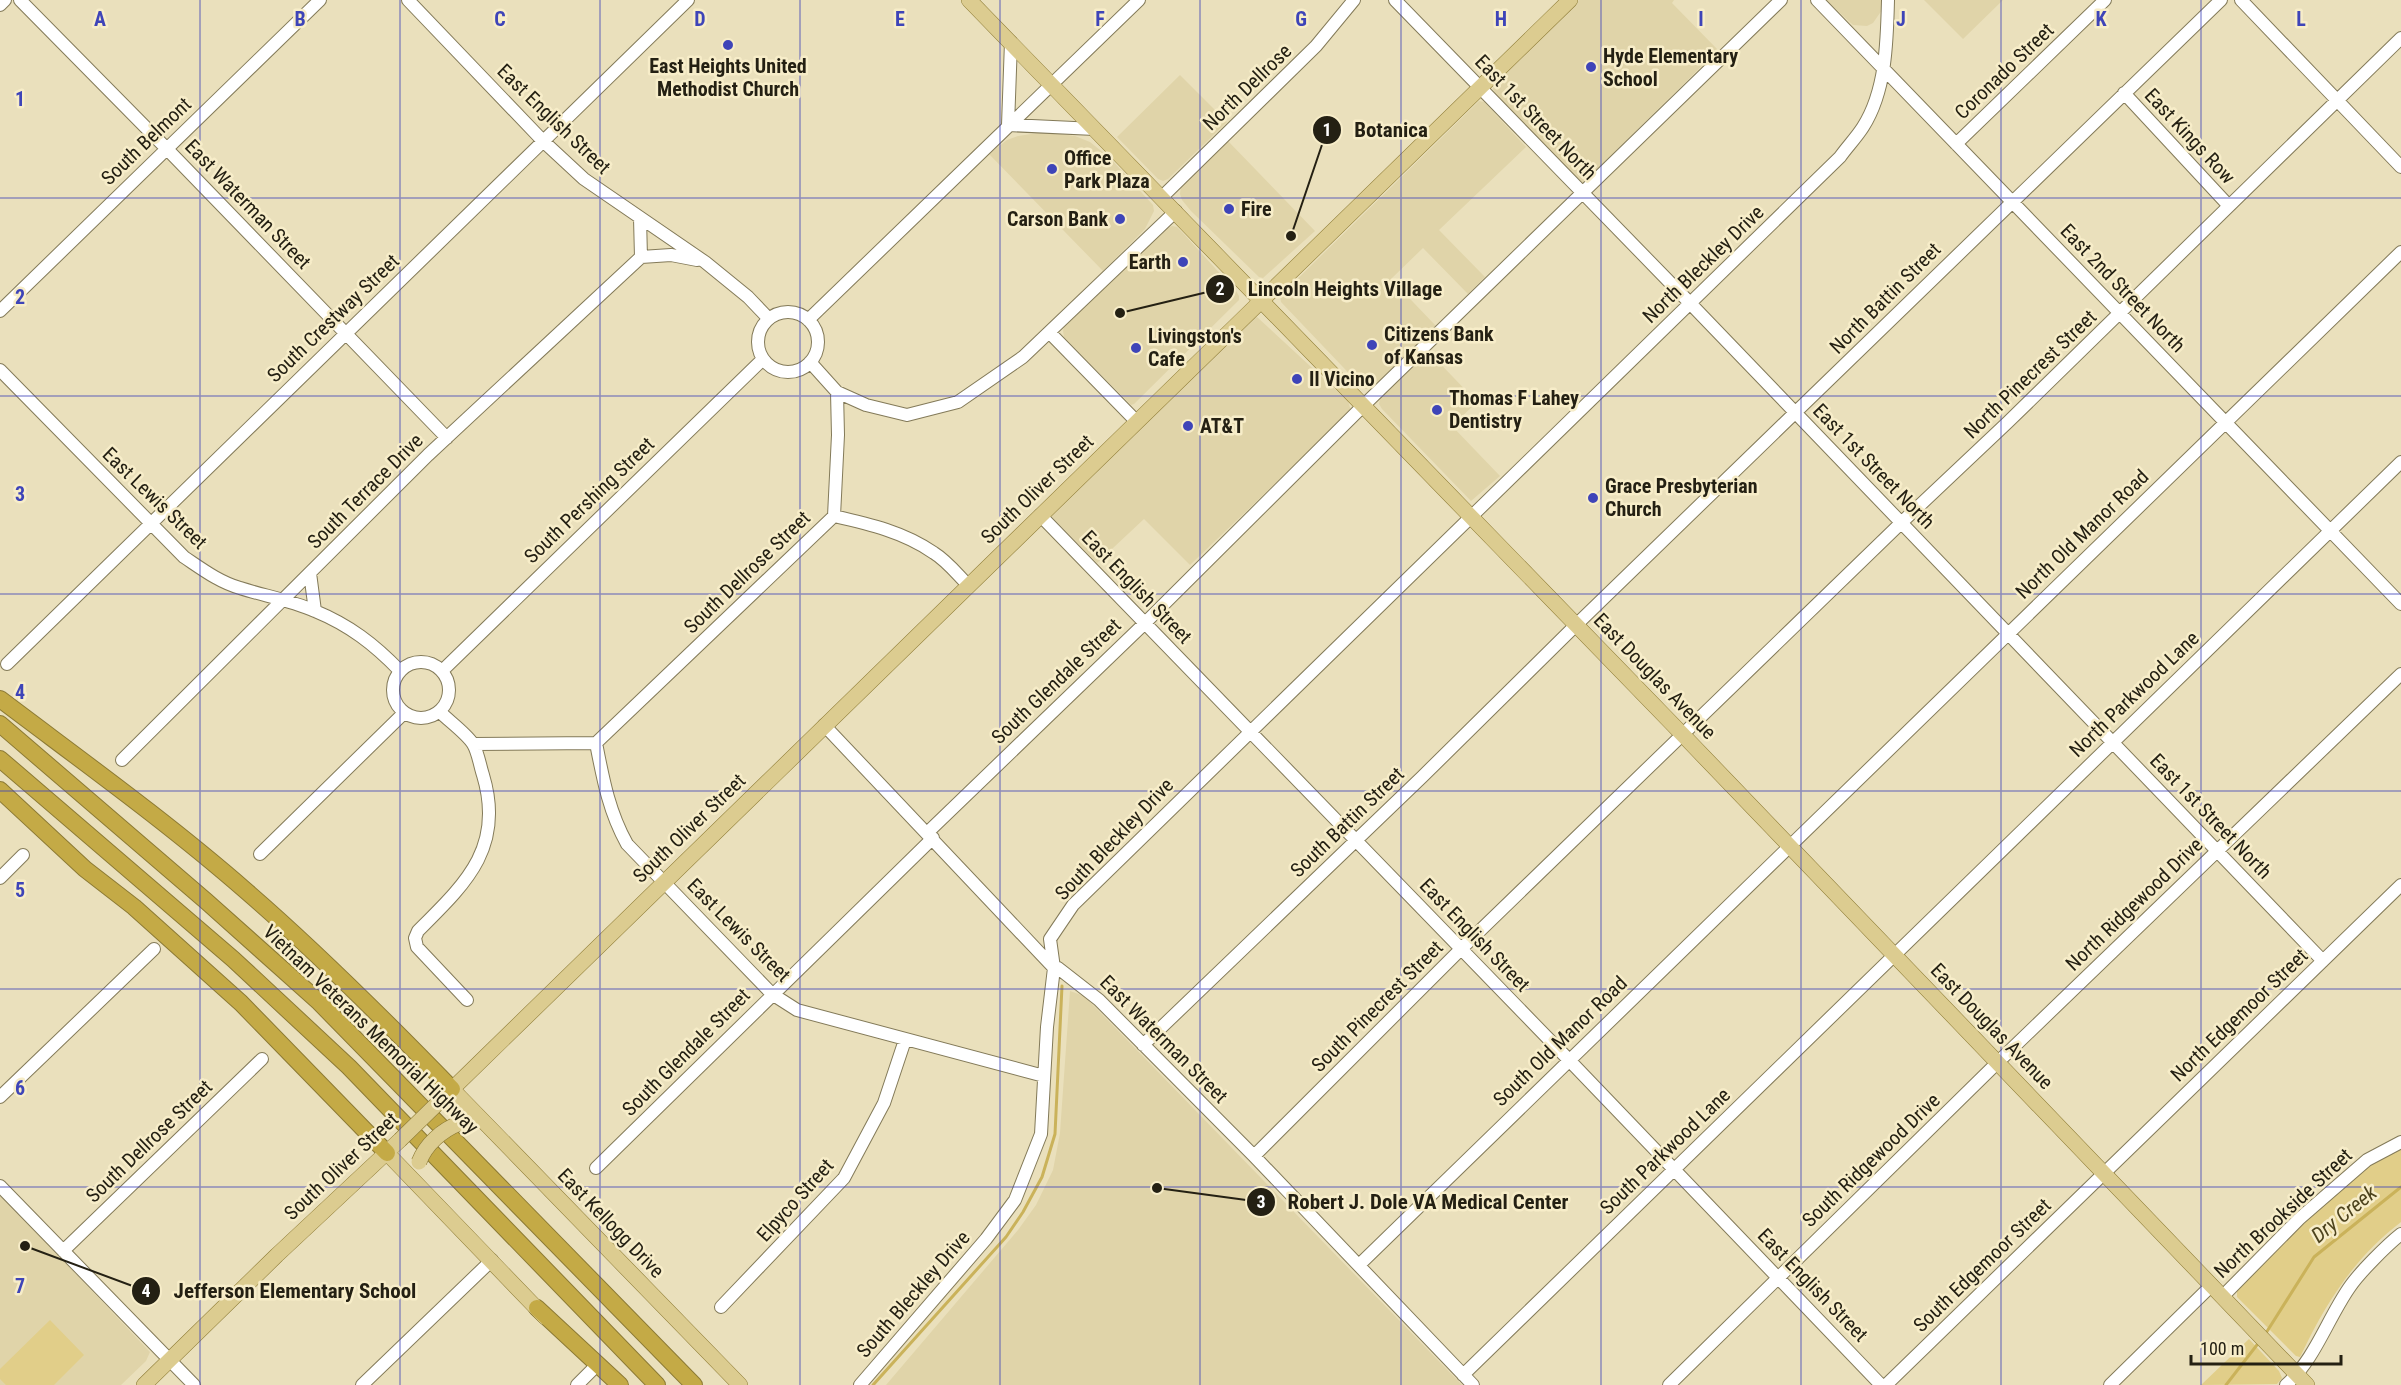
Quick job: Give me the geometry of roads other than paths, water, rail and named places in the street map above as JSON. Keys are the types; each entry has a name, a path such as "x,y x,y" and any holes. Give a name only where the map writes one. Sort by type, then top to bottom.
{"highway":[{"path":"0,699 125,793 252,896 354,988 447,1094"},
{"name":"Vietnam Veterans Memorial Highway","path":"0,724 318,1001 694,1385"},
{"path":"0,759 233,959 349,1067 657,1385"},
{"path":"0,790 85,869 134,907 241,1003 387,1153"},
{"path":"537,1308 620,1385"}],"main road":[{"name":"East Douglas Avenue","path":"969,0 1789,845 2263,1339 2297,1382"},
{"name":"South Oliver Street","path":"144,1385 277,1255 387,1153 1570,0"},
{"name":"East Kellogg Drive","path":"447,1094 490,1129 740,1385"},
{"path":"425,1191 421,1181 419,1162 428,1145 443,1132 460,1123 477,1124 490,1129"},
{"path":"387,1153 492,1260 609,1385"}],"street":[{"path":"0,5 5,0"},
{"name":"East Waterman Street","path":"20,0 447,438"},
{"name":"South Belmont","path":"0,311 320,0"},
{"name":"East English Street","path":"408,0 543,141 584,179 705,262 748,297 769,319"},
{"name":"South Crestway Street","path":"7,664 688,0"},
{"path":"808,320 1139,0"},
{"name":"North Dellrose","path":"1162,197 1316,46 1354,0"},
{"name":"East 1st Street North","path":"1395,0 2323,960"},
{"name":"South Glendale Street","path":"596,1168 1364,405 1781,0"},
{"name":"East 2nd Street North","path":"1817,0 2401,604"},
{"name":"North Bleckley Drive","path":"1472,516 1840,157 1863,127 1876,97 1883,68 1888,0"},
{"name":"Coronado Street","path":"1956,144 2105,0"},
{"name":"North Battin Street","path":"1576,625 2221,0"},
{"path":"2241,0 2401,166"},
{"name":"North Pinecrest Street","path":"1683,735 2401,38"},
{"path":"1008,125 1011,42"},
{"name":"East Kings Row","path":"2124,93 2229,206"},
{"path":"1008,125 1095,129"},
{"path":"810,362 837,392 866,405 907,415 958,402 1023,357 1176,211"},
{"path":"640,218 641,257 671,255 705,262"},
{"name":"North Old Manor Road","path":"1789,845 2401,252"},
{"name":"South Terrace Drive","path":"122,760 447,438 641,257"},
{"path":"791,312 808,320 817,333 818,343 816,353 810,362 796,371 785,372 775,369 763,359 759,347 759,336 762,327 769,319 780,313 791,312"},
{"path":"1050,332 1136,421"},
{"name":"South Pershing Street","path":"443,670 763,359"},
{"name":"East Lewis Street","path":"0,370 184,557 212,576 239,588 283,599 315,611 348,628 375,645 400,671"},
{"name":"South Dellrose Street","path":"596,743 834,516 838,435 837,392"},
{"name":"North Parkwood Lane","path":"1894,955 2401,462"},
{"name":"East English Street","path":"1040,515 1881,1385"},
{"path":"834,516 870,524 909,538 936,554 968,585"},
{"name":"South Bleckley Drive","path":"860,1385 986,1239 1015,1200 1041,1134 1047,1027 1054,968 1050,939 1073,905 1472,516"},
{"path":"309,573 315,611"},
{"name":"South Battin Street","path":"1143,1045 1576,625"},
{"path":"418,662 428,662 443,670 449,685 449,695 440,712 423,719 404,713 394,699 393,689 400,671 418,662"},
{"name":"North Ridgewood Drive","path":"1997,1063 2401,674"},
{"path":"440,712 473,744 486,787 488,831 469,878 418,931 415,938 417,947 467,1000"},
{"path":"260,854 404,713"},
{"name":"East Waterman Street","path":"824,726 1054,968 1058,968 1099,1000 1254,1156 1473,1385"},
{"name":"South Pinecrest Street","path":"1254,1156 1461,949 1683,735"},
{"path":"473,744 596,743"},
{"name":"East Lewis Street","path":"596,743 608,801 617,826 627,844 772,994 797,1010 1044,1076"},
{"name":"South Old Manor Road","path":"1359,1265 1789,845"},
{"path":"0,878 23,855"},
{"name":"North Edgemoor Street","path":"2104,1173 2401,885"},
{"path":"0,1097 154,949"},
{"name":"South Parkwood Lane","path":"1463,1375 1894,955"},
{"name":"Elpyco Street","path":"721,1307 844,1178 884,1103 905,1040"},
{"name":"South Dellrose Street","path":"63,1251 262,1059"},
{"name":"South Ridgewood Drive","path":"1669,1385 1997,1063"},
{"name":"North Brookside Street","path":"2110,1385 2367,1160 2401,1142"},
{"name":"South Edgemoor Street","path":"1886,1385 2104,1173"},
{"path":"0,1186 194,1385"},
{"path":"2297,1382 2350,1286 2401,1234"},
{"path":"362,1385 492,1260"},
{"path":"577,1385 593,1369"}],"waterway":[{"path":"873,1385 1006,1237 1042,1177 1055,1134 1062,986"},
{"name":"Dry Creek","path":"2266,1333 2314,1257 2401,1187"},
{"name":"Dry Creek","path":"2226,1385 2260,1341"}],"place":[{"name":"East Heights United Methodist Church","path":"728,45"},
{"name":"Hyde Elementary School","path":"1591,67"},
{"name":"Office Park Plaza","path":"1052,169"},
{"name":"Fire","path":"1229,209"},
{"name":"Carson Bank","path":"1120,219"},
{"name":"Botanica","path":"1291,236"},
{"name":"Earth","path":"1183,262"},
{"name":"Lincoln Heights Village","path":"1120,313"},
{"name":"Citizens Bank of Kansas","path":"1372,345"},
{"name":"Livingston's Cafe","path":"1136,348"},
{"name":"Il Vicino","path":"1297,379"},
{"name":"Thomas F Lahey Dentistry","path":"1437,410"},
{"name":"AT&T","path":"1188,426"},
{"name":"Grace Presbyterian Church","path":"1593,498"},
{"name":"Robert J. Dole VA Medical Center","path":"1157,1188"},
{"name":"Jefferson Elementary School","path":"25,1246"}]}
